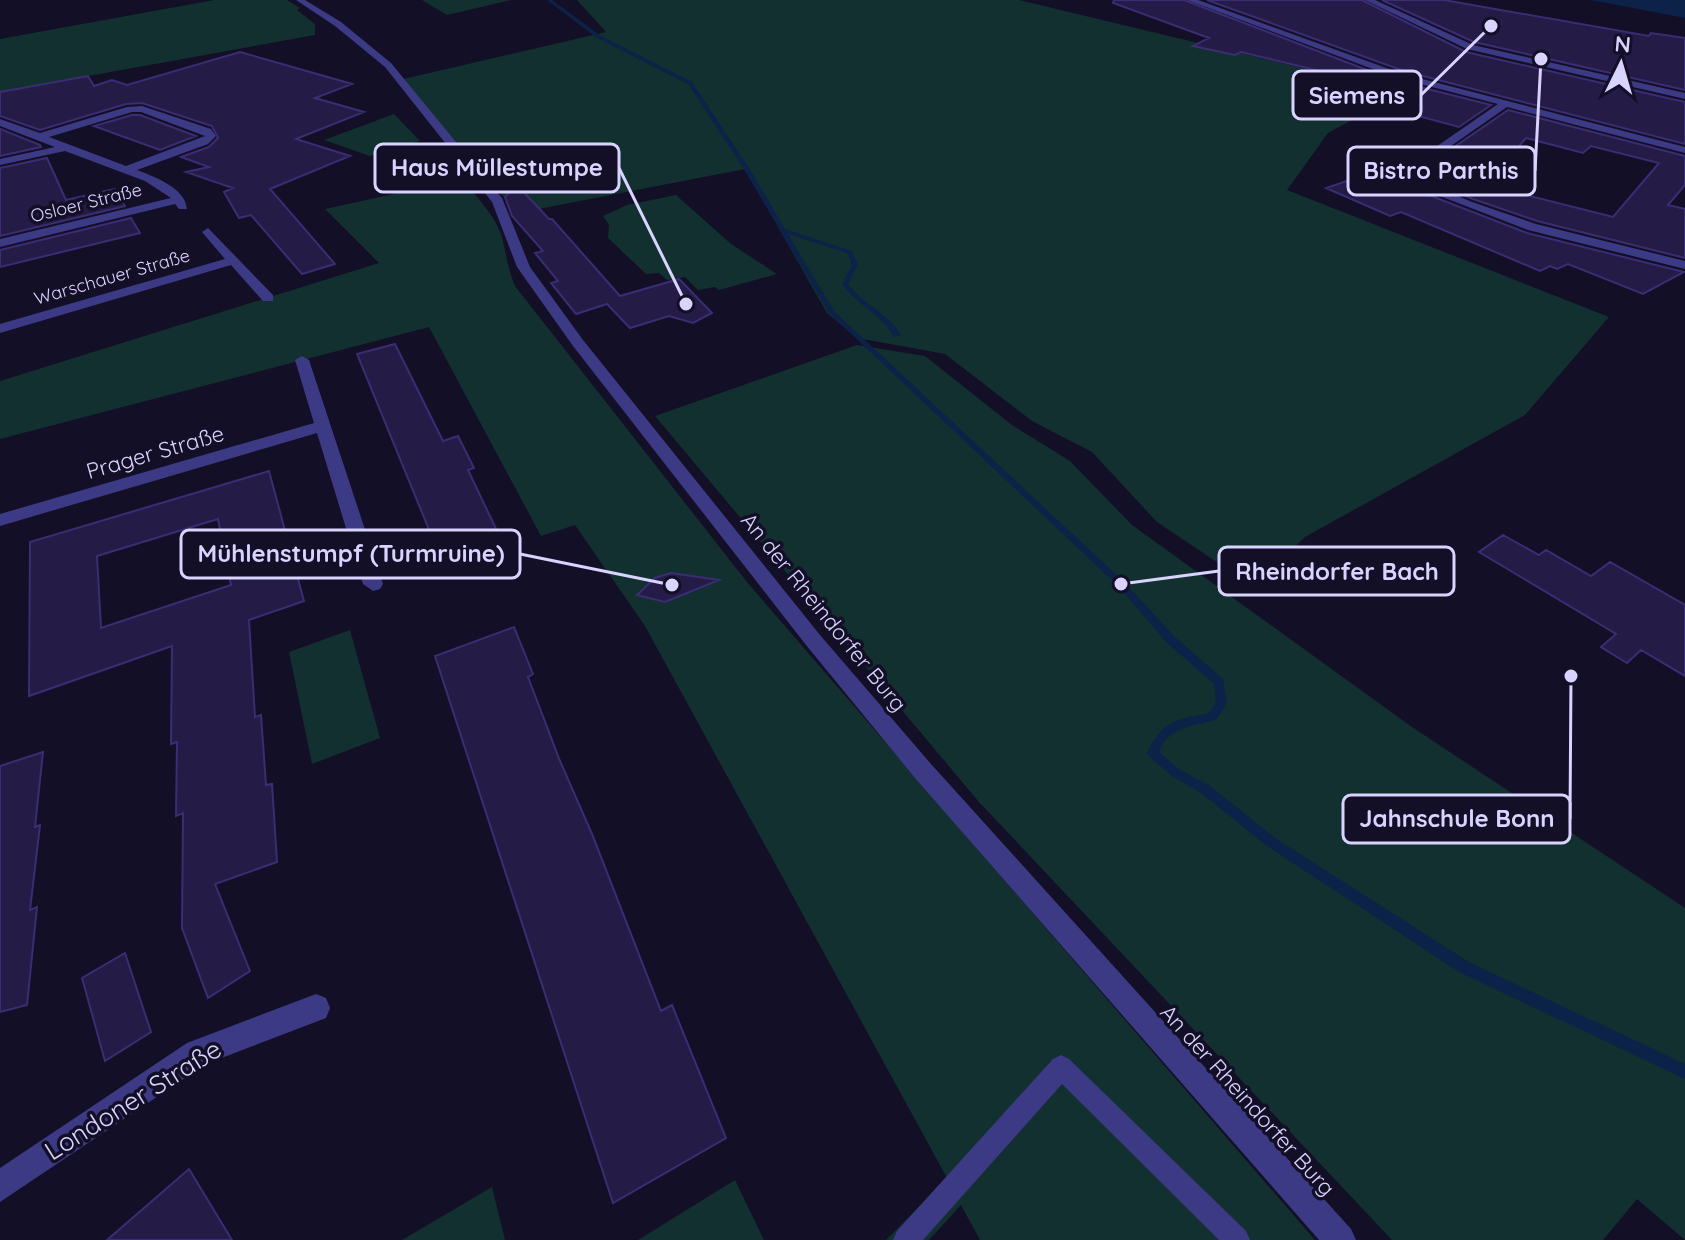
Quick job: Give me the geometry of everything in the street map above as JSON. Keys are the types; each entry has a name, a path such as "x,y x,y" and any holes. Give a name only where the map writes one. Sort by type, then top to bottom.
{"street":[{"name":"An der Rheindorfer Burg","path":"300,0 338,24 388,65 498,201 524,267 586,354 813,640 923,771 1340,1240"},
{"path":"1191,0 1400,76 1685,150"},
{"path":"1374,1 1470,47 1685,96"},
{"path":"1505,104 1418,164 1398,171 1400,177 1532,227 1685,265"},
{"name":"Osloer Straße","path":"39,137 131,109 142,109 207,131 211,136 204,142 127,170"},
{"name":"Osloer Straße","path":"0,122 127,170 172,191 182,202 0,243"},
{"path":"0,162 68,147"},
{"name":"Warschauer Straße","path":"208,232 268,298"},
{"name":"Warschauer Straße","path":"0,329 234,260"},
{"path":"302,360 373,584"},
{"name":"Prager Straße","path":"0,520 322,426"},
{"name":"Londoner Straße","path":"0,1186 197,1053 316,1008"}],"lane":[{"path":"906,1240 1061,1067 1237,1240"}],"green space":[{"path":"214,0 287,0 315,24 315,35 0,92 0,39"},
{"path":"422,0 511,0 447,15"},
{"path":"577,0 1019,0 1311,70 1294,87 1374,108 1328,133 1287,190 1609,317 1525,415 1305,537 1254,587 1157,522 1092,452 1032,421 945,354 857,338 827,313 745,169 518,213 399,80 606,32"},
{"path":"394,114 420,141 370,156 324,140"},
{"path":"462,179 485,206 499,229 515,286 747,582 1315,1240 980,1240 961,1205 929,1240 886,1240 947,1178 645,626 575,525 541,536 429,327 0,439 0,381 379,263 325,209"},
{"path":"676,195 731,244 777,274 719,290 715,287 698,290 685,277 667,280 659,273 646,274 608,238 609,225 603,216 627,205"},
{"path":"857,345 925,356 1012,425 1070,461 1132,525 1412,727 1685,908 1685,1240 1637,1199 1603,1240 1392,1240 979,802 655,416"},
{"path":"350,630 380,738 312,764 289,652"},
{"path":"735,1180 764,1240 638,1240"},
{"path":"492,1187 505,1240 402,1240"}],"water":[{"path":"1591,0 1685,0 1685,18"}],"building":[{"path":"1114,0 1184,0 1396,81 1491,105 1459,127 1325,91 1353,79 1241,52 1235,55 1193,46 1209,38 1113,3"},
{"path":"1207,0 1362,0 1466,52 1685,102 1685,144 1404,71"},
{"path":"1382,0 1444,0 1649,36 1651,33 1685,38 1685,90 1474,42"},
{"path":"240,52 352,84 315,98 364,112 296,139 350,156 270,189 335,264 302,274 251,215 239,218 224,192 233,188 186,172 209,167 181,157 209,147 218,138 212,126 142,103 126,104 40,130 0,116 0,92 88,76 94,86 112,80 127,85"},
{"path":"1508,110 1685,156 1685,185 1668,205 1685,209 1685,258 1537,221 1473,199 1412,173 1426,173 1444,154","holes":["1526,138 1583,153 1591,146 1659,163 1613,217 1486,185"]},
{"path":"140,115 196,136 160,150 94,126"},
{"path":"0,129 40,145 41,147 0,156"},
{"path":"47,158 66,200 115,189 125,206 0,236 0,168"},
{"path":"1396,164 1391,170 1395,182 1527,233 1684,272 1643,294 1568,264 1557,269 1550,266 1540,271 1401,212 1390,216 1326,188"},
{"path":"517,185 552,219 620,296 679,279 712,313 693,323 669,316 630,328 607,304 576,314 551,283 558,281 535,253 543,251 512,216 505,197"},
{"path":"131,218 140,233 0,267 0,250"},
{"path":"395,344 443,441 458,436 474,468 468,470 498,533 439,554 357,354"},
{"path":"269,471 304,601 249,620 255,717 261,715 266,785 272,784 277,862 215,884 250,971 208,998 182,928 183,813 176,816 177,742 171,744 172,646 29,696 30,542","holes":["218,519 231,585 101,628 97,556"]},
{"path":"1503,535 1539,555 1546,550 1591,576 1610,562 1685,605 1685,676 1641,650 1627,663 1601,647 1616,634 1479,552"},
{"path":"671,573 719,580 665,602 637,595 655,578"},
{"path":"514,627 533,674 528,677 560,761 661,1011 672,1005 726,1138 613,1203 435,656"},
{"path":"43,752 35,827 40,825 30,910 37,907 27,1005 0,1012 0,766"},
{"path":"125,953 151,1032 105,1061 82,978"},
{"path":"189,1169 232,1240 107,1240"}],"waterway":[{"path":"549,0 599,37 690,83 748,171 831,312 1121,584 1171,640 1219,682 1222,703 1212,717 1183,723 1169,730 1153,753 1176,773 1205,789 1271,842 1464,967 1685,1072"},
{"path":"783,230 850,252 855,265 845,284 857,298 887,321 897,335"}],"place":[{"name":"Siemens","path":"1491,26"},
{"name":"Bistro Parthis","path":"1541,59"},
{"name":"Haus Müllestumpe","path":"686,304"},
{"name":"Rheindorfer Bach","path":"1121,584"},
{"name":"Mühlenstumpf (Turmruine)","path":"672,585"},
{"name":"Jahnschule Bonn","path":"1571,676"}]}
